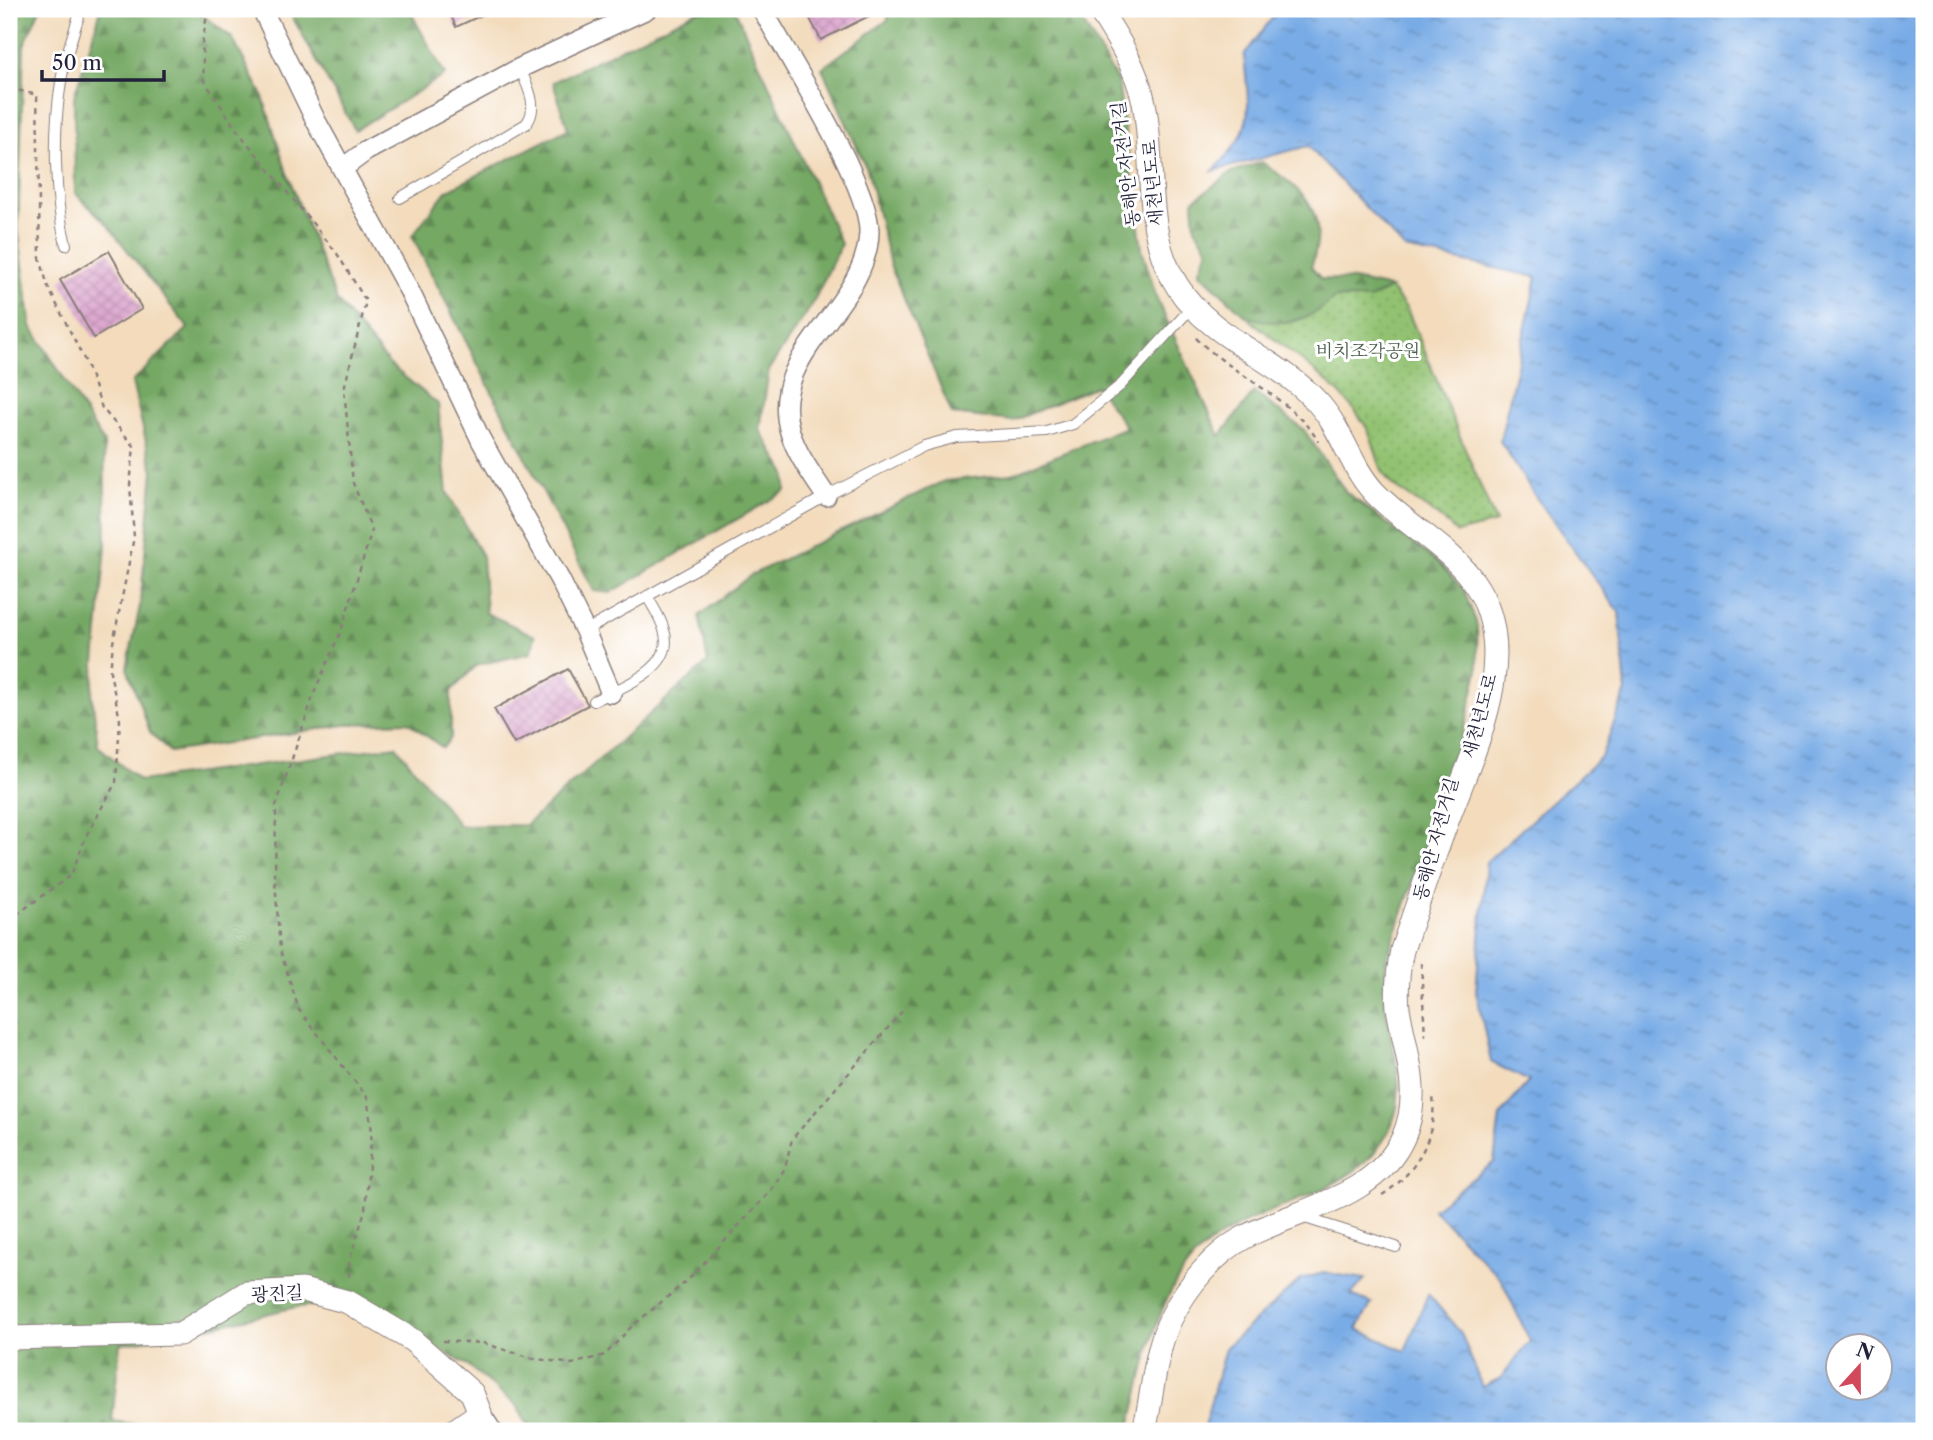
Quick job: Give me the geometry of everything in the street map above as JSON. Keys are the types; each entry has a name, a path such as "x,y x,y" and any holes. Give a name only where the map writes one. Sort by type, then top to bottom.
{"street":[{"path":"262,9 410,292 481,440 585,631 603,697"},
{"path":"343,168 366,151 520,68 647,9"},
{"path":"762,9 855,180 869,230 867,250 853,288 796,366 786,391 785,405 791,435 826,496"},
{"name":"새천년도로","path":"1099,9 1138,81 1147,126 1157,233 1167,267 1186,313 1318,402 1374,492 1460,565 1474,582 1486,604 1495,647 1494,670 1482,724 1406,938 1398,970 1398,1008 1413,1082 1409,1121 1392,1156 1362,1185 1246,1236 1210,1263 1182,1300 1163,1339 1144,1431"},
{"name":"광진길","path":"9,1338 180,1334 246,1293 303,1290 348,1302 412,1340 472,1393 486,1422 454,1431"}],"lane":[{"path":"66,245 58,202 59,101 61,79 81,9"},
{"path":"400,198 526,124 531,118 533,104 520,68"},
{"path":"585,631 826,496 944,439 1047,432 1073,424 1121,385 1186,313"},
{"path":"603,697 652,670 665,652 664,630 647,596"},
{"path":"1298,1215 1396,1247"}],"path":[{"path":"208,9 202,44 204,80 236,129 336,252 366,301 345,389 353,483 372,530 341,631 316,688 276,806 275,880 280,950 299,1010 367,1097 372,1130 365,1210 349,1263 348,1302"},
{"path":"9,88 37,95 40,258 48,287 85,361 102,408 134,446 130,485 134,537 113,643 110,672 120,720 116,782 88,834 71,875 9,920"},
{"path":"1186,313 1215,357 1288,408 1322,446"},
{"path":"1421,960 1420,983 1425,1038"},
{"path":"412,1340 483,1343 531,1358 572,1364 606,1355 630,1328 688,1280 769,1192 785,1168 792,1139 906,1007"},
{"path":"1376,1199 1404,1178 1426,1147 1431,1130 1432,1087"}],"green space":[{"path":"9,9 40,9 24,45 18,228 31,326 104,443 106,547 92,694 98,746 140,781 396,746 460,826 526,825 708,662 699,616 751,575 944,481 1012,474 1126,427 1096,386 1013,421 952,414 890,265 868,172 822,68 889,19 884,9 1075,9 1118,82 1142,249 1157,299 1220,436 1254,392 1304,430 1346,492 1439,563 1464,590 1477,625 1478,670 1467,719 1386,962 1385,999 1398,1086 1395,1115 1381,1144 1361,1165 1308,1196 1248,1221 1221,1236 1197,1255 1182,1273 1160,1315 1129,1431 530,1431 518,1407 466,1364 349,1302 296,1307 180,1334 120,1344 112,1421 179,1431 9,1431"},
{"path":"101,9 195,9 232,38 262,94 287,173 337,301 390,365 438,404 447,492 482,556 486,613 535,636 531,653 477,665 451,691 451,737 443,748 408,722 351,724 170,752 150,732 127,668 140,606 153,471 132,382 188,328 106,223 75,193 74,97"},
{"path":"288,9 409,9 445,75 355,130"},
{"path":"701,9 733,9 736,12 841,244 812,305 769,369 760,430 786,474 786,491 610,593 594,591 412,236 446,191 568,129 553,82"},
{"path":"1262,162 1290,183 1310,205 1318,232 1311,267 1321,279 1354,280 1390,288 1370,299 1336,298 1315,315 1275,325 1246,316 1199,272 1208,249 1195,228 1193,201 1232,172"},
{"name":"비치조각공원","path":"1390,288 1407,309 1496,523 1457,533 1442,519 1392,484 1382,471 1369,432 1354,409 1326,380 1246,316 1272,322 1294,321 1314,313 1335,298 1370,299"}],"water":[{"path":"1274,9 1924,9 1924,1431 1203,1431 1225,1348 1301,1279 1324,1273 1365,1279 1351,1295 1372,1303 1357,1329 1405,1351 1428,1294 1461,1333 1482,1387 1501,1378 1530,1341 1501,1279 1433,1209 1494,1162 1500,1116 1529,1081 1491,1062 1476,991 1486,862 1601,757 1626,691 1619,612 1535,496 1500,441 1537,277 1405,249 1308,146 1213,171 1237,142 1247,118 1244,55 1276,13"}],"building":[{"path":"448,9 495,9 456,27"},
{"path":"805,9 883,9 821,40"},
{"path":"109,251 142,309 94,338 60,280"},
{"path":"568,669 588,705 514,744 494,709"}]}
